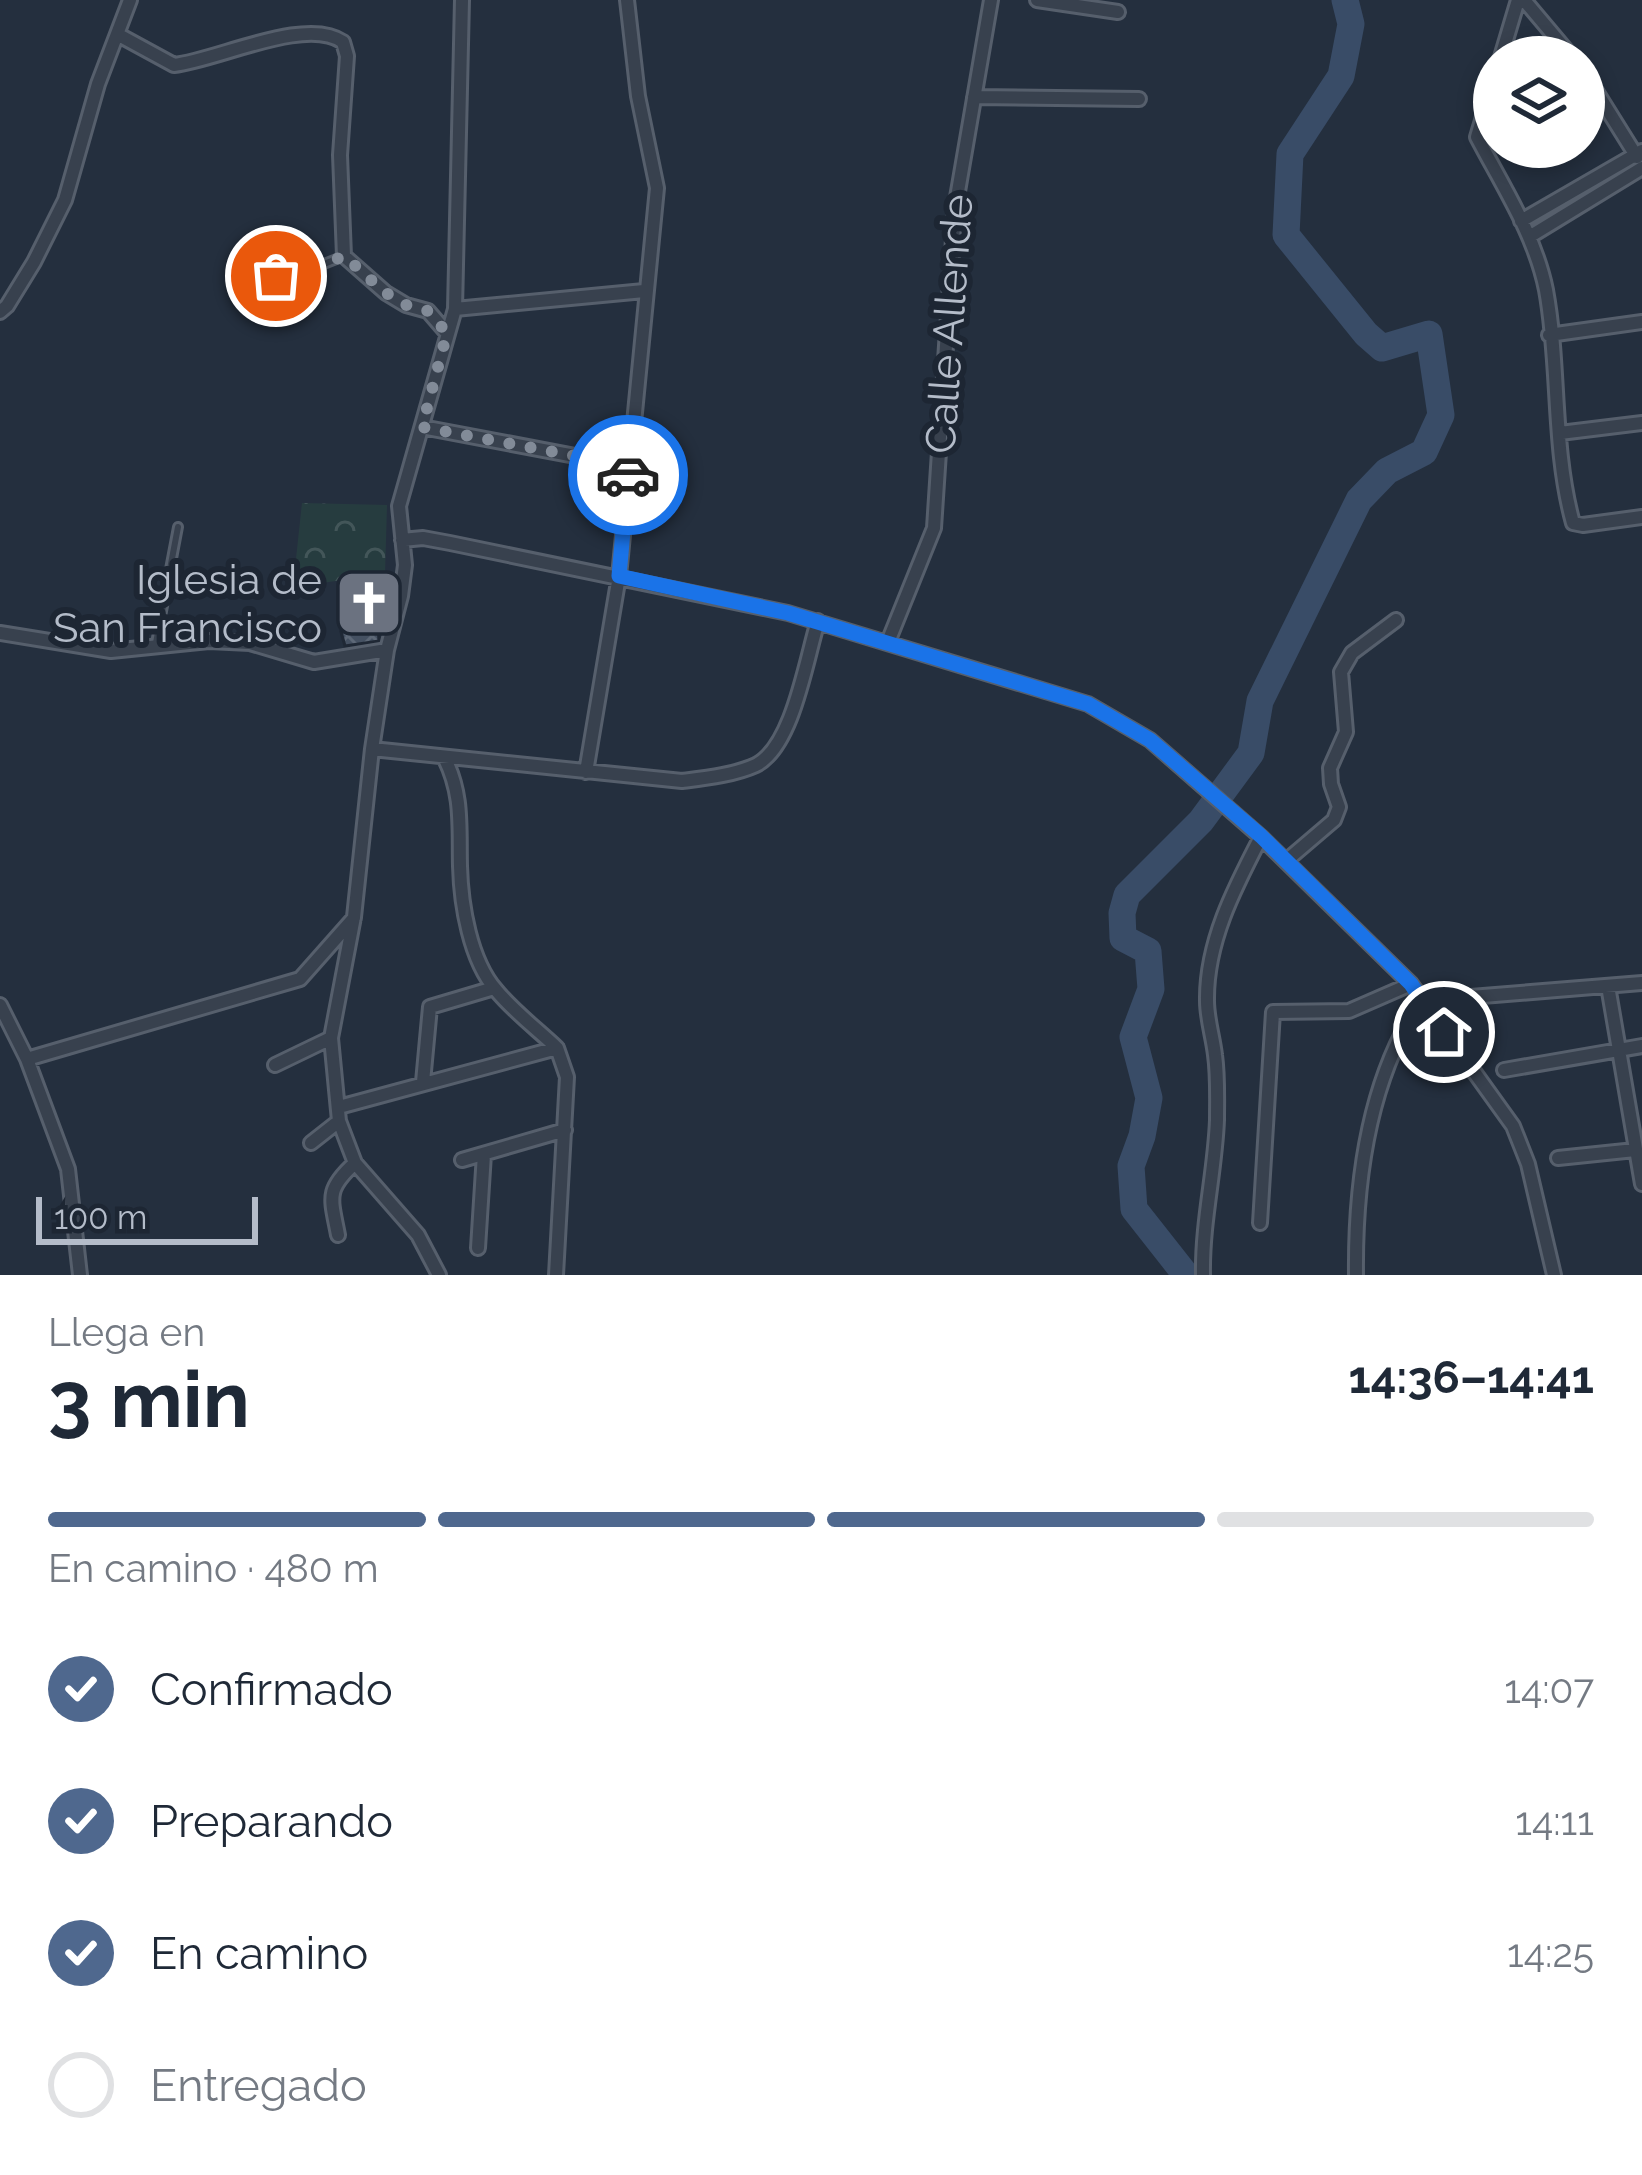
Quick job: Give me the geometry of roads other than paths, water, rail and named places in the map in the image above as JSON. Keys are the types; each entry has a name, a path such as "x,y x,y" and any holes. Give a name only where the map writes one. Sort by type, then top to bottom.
{"street":[{"path":"0,312 8,307 65,200 98,84 130,0"},
{"path":"439,1275 418,1235 355,1163 339,1114 331,1038 355,917 387,650 401,596 399,506 455,309 462,0"},
{"path":"586,772 619,576 657,188 638,96 627,0"},
{"name":"Calle Allende","path":"888,642 934,528 955,209 991,0"},
{"path":"1037,0 1118,12"},
{"path":"1508,36 1521,0 1553,36"},
{"path":"118,34 173,65 296,35 320,33 344,42 339,173 344,256 386,293 428,311 447,333"},
{"path":"974,97 1139,99"},
{"path":"1605,105 1640,160"},
{"path":"1521,221 1640,160"},
{"path":"1529,237 1640,160"},
{"path":"1494,168 1529,237 1547,294 1559,433 1573,523 1642,518"},
{"path":"455,309 644,291"},
{"path":"1549,335 1642,322"},
{"path":"1559,433 1642,423"},
{"path":"422,427 628,466"},
{"path":"402,540 423,538 619,576 818,621 1088,704 1150,740 1260,835 1411,984 1513,1126 1528,1164 1554,1275"},
{"path":"1286,861 1334,820 1339,807 1330,768 1346,732 1341,672 1352,653 1396,620"},
{"path":"372,749 682,782 755,765 784,736 818,621"},
{"path":"0,634 111,651 209,641 250,643 314,662 387,650"},
{"path":"444,757 457,782 461,887 469,929 494,988 557,1048 567,1077 556,1275"},
{"path":"1203,1275 1203,1226 1214,1166 1216,1118 1216,1060 1206,1004 1210,964 1230,896 1260,835"},
{"path":"27,1059 300,979 355,917"},
{"path":"1421,1001 1642,983"},
{"path":"1260,1222 1273,1012 1349,1011 1411,984"},
{"path":"1608,986 1642,1184"},
{"path":"423,1082 430,1007 494,988"},
{"path":"1356,1275 1355,1203 1363,1155 1400,1033 1421,1001"},
{"path":"0,1005 27,1059 68,1169 80,1275"},
{"path":"275,1065 331,1038"},
{"path":"1504,1070 1642,1046"},
{"path":"311,1143 339,1114 423,1082 557,1048"},
{"path":"462,1160 565,1130"},
{"path":"1558,1158 1635,1150"},
{"path":"478,1248 484,1154"},
{"path":"338,1234 331,1198 334,1181 355,1163"}],"lane":[{"path":"276,276 298,274 344,256"},
{"path":"155,646 178,527"}],"waterway":[{"path":"1186,1275 1134,1209 1131,1166 1149,1098 1133,1037 1151,989 1148,951 1123,938 1127,895 1201,821 1251,753 1260,701 1359,500 1387,471 1424,452 1441,415 1429,334 1382,348 1286,235 1290,154 1341,76 1351,24 1345,0"}],"place":[{"name":"Iglesia de San Francisco","path":"369,603"}]}
